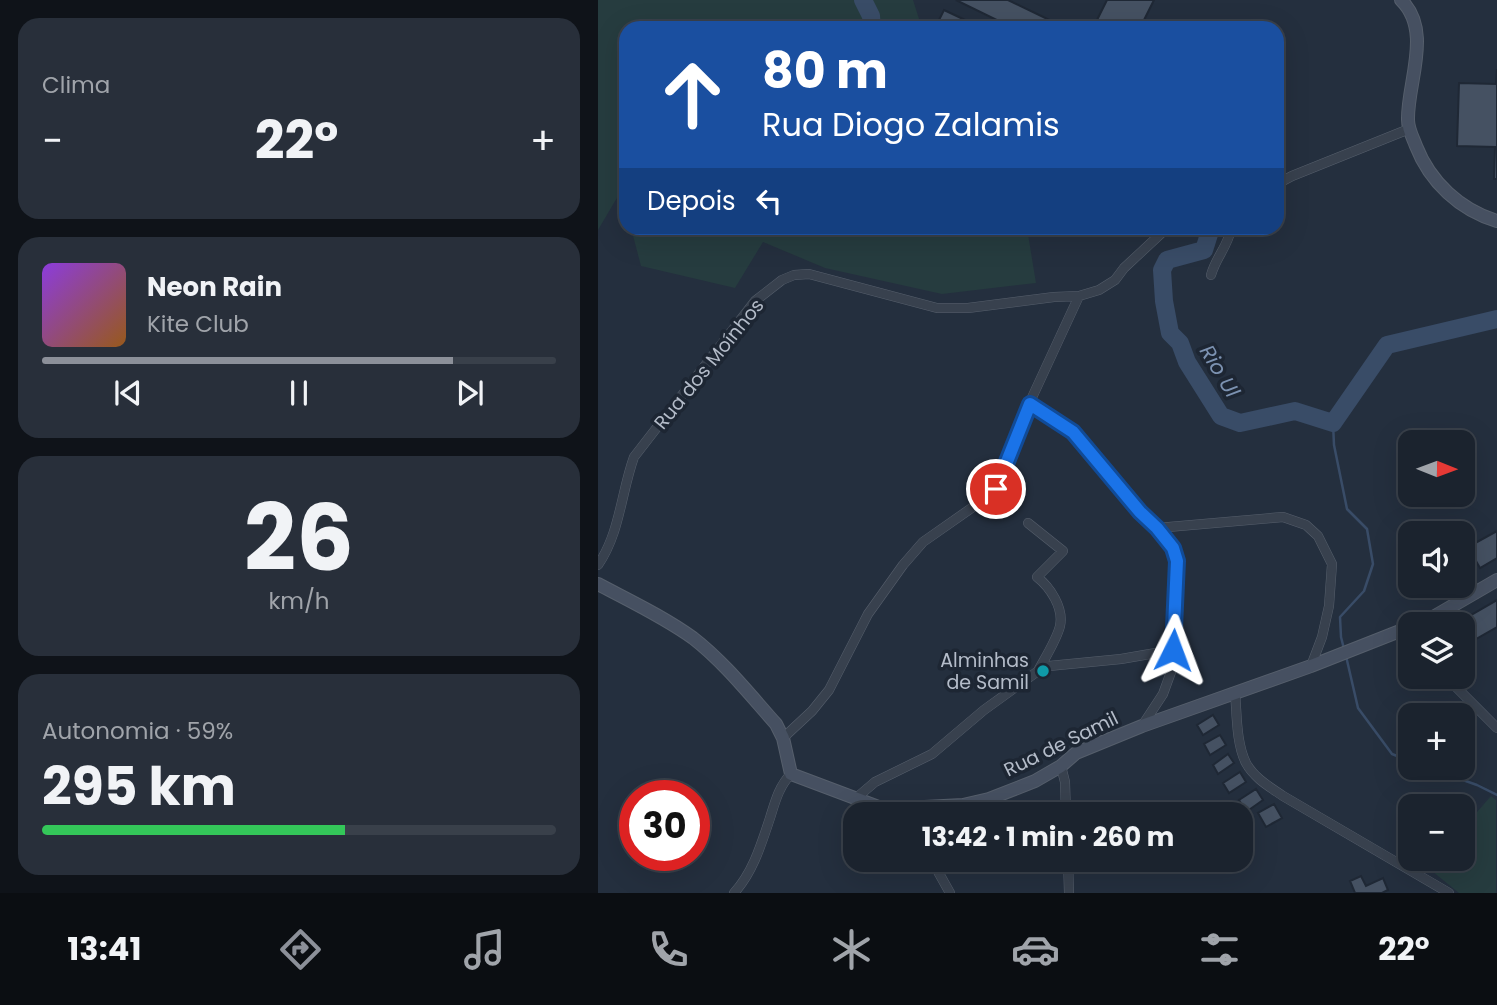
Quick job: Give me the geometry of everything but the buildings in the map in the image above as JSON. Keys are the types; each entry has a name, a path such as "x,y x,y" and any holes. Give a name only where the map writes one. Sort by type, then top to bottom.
{"street":[{"path":"1401,0 1410,11 1416,32 1408,118 1409,130 1418,152 1443,188 1464,206 1496,220"},
{"path":"1284,180 1409,130"},
{"name":"Rua dos Moínhos","path":"598,565 605,555 617,523 634,457 755,301 782,280 794,275 809,274 937,308 968,308 1079,296 1099,290 1115,280 1159,235"},
{"path":"1211,275 1215,261 1230,235"},
{"path":"783,738 829,690 863,622 903,565 923,542 996,489 1030,404 1079,296"},
{"path":"1030,404 1073,432 1173,548 1177,561 1171,672 1163,694 1142,726"},
{"path":"1157,528 1283,517 1306,525 1318,536 1332,564 1329,606 1322,637 1311,666"},
{"path":"1028,523 1063,551 1037,577 1050,589 1061,618 1060,628 1038,671"},
{"path":"1442,612 1496,580"},
{"path":"598,584 654,614 712,654 776,724 783,738 791,774 777,796 753,865 740,891"},
{"name":"Rua de Samil","path":"976,802 1034,781 1061,766 1076,753 1142,726 1331,659 1398,632"},
{"path":"855,799 875,782 932,754 984,710 1038,671 1049,666 1121,659 1173,650"},
{"path":"1458,689 1496,728"},
{"path":"1235,692 1240,743 1247,763 1261,781 1449,893"},
{"path":"1061,766 1066,802"},
{"name":"Rua de Samil","path":"791,774 863,802"},
{"path":"938,872 950,893"},
{"path":"1068,872 1069,893"}],"green space":[{"path":"598,0 913,0 920,21 619,21 619,194 598,230"},
{"path":"633,235 1028,235 1036,283 942,294 825,268 763,242 735,288 641,266"},
{"path":"1491,796 1496,800 1496,893 1459,893 1432,871 1475,871 1475,814"}],"waterway":[{"name":"Rio Ul","path":"863,0 871,21"},
{"name":"Rio Ul","path":"1209,235 1204,250 1167,260 1162,270 1164,301 1170,333 1180,343 1187,362 1221,416 1240,423 1295,411 1333,423 1387,345 1497,319"},
{"path":"1333,423 1334,445 1347,509 1367,529 1373,564 1364,591 1340,617 1344,649"},
{"path":"1346,656 1358,708 1392,754 1398,756"},
{"path":"1463,780 1497,795"}],"place":[{"name":"Alminhas de Samil","path":"1043,671"}],"route":[{"path":"996,489 1030,404 1073,432 1173,548 1177,561 1173,650"}]}
